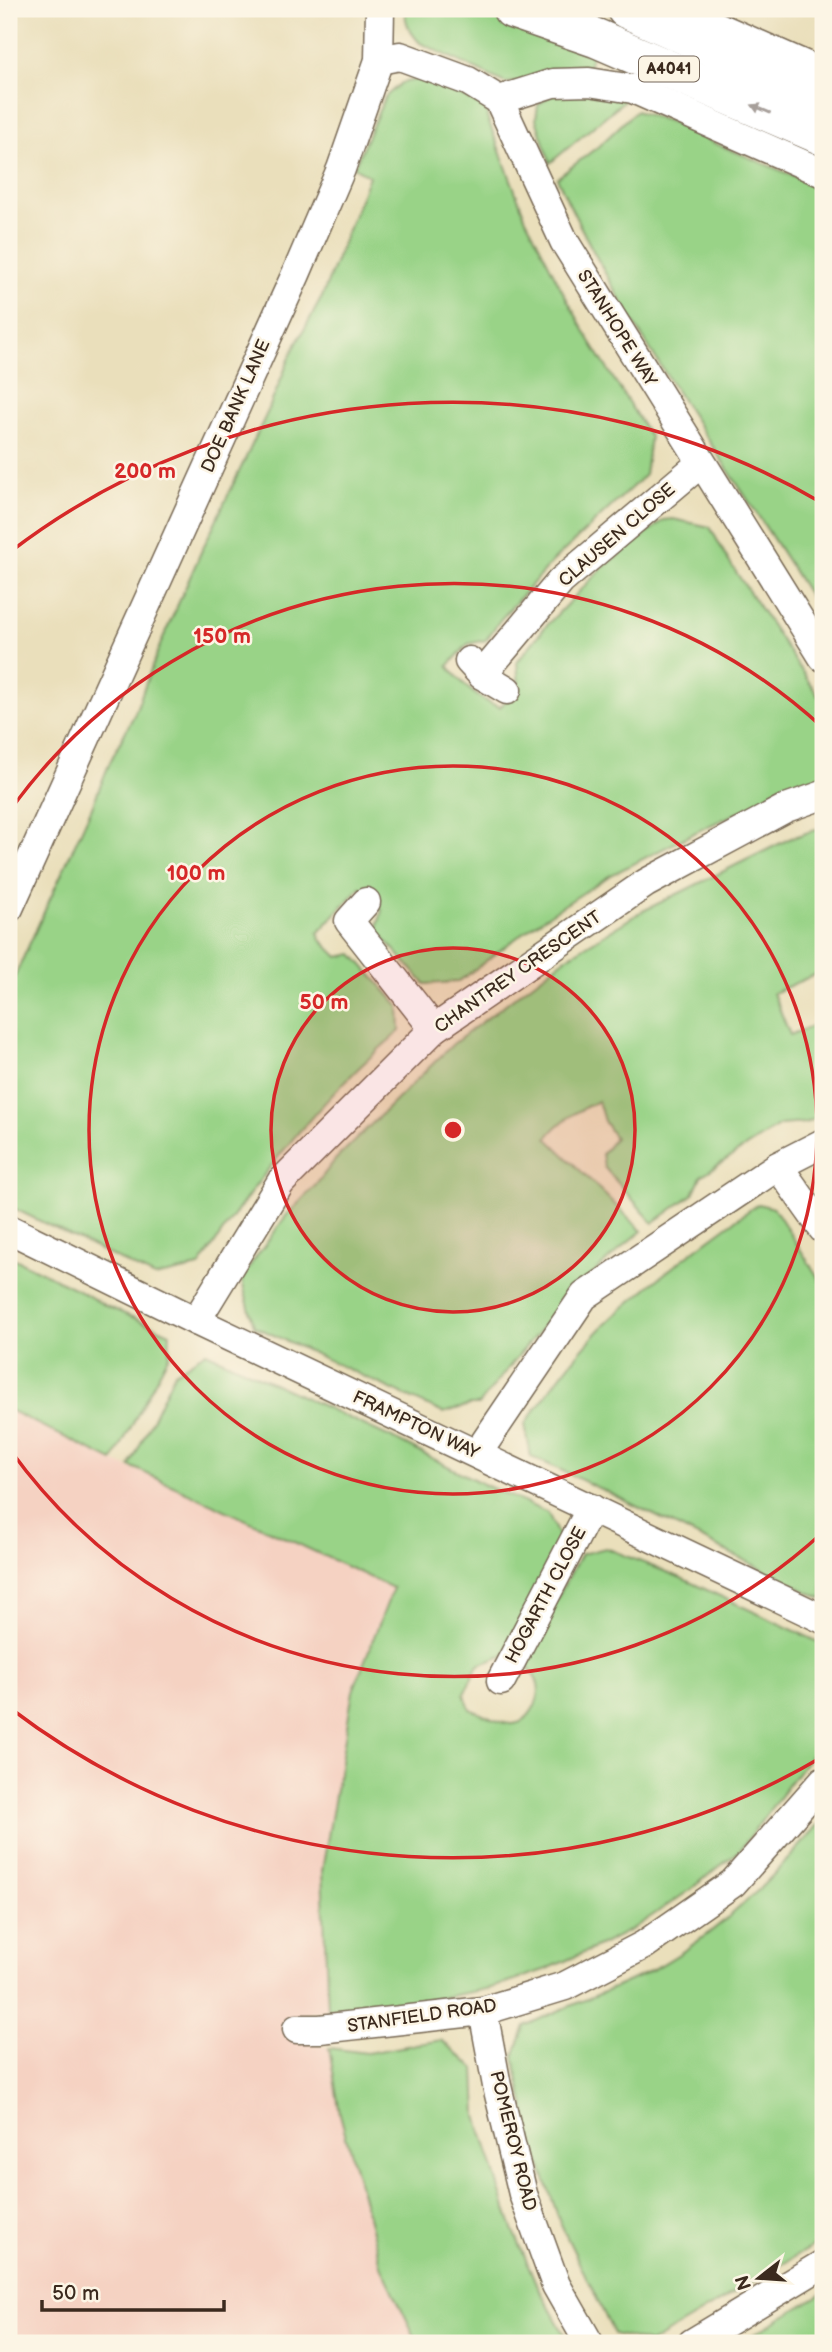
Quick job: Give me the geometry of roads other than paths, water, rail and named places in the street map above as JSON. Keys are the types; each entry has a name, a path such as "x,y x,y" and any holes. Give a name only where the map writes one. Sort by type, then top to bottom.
{"highway":[{"name":"A4041","path":"512,9 596,38 823,136"},
{"name":"A4041","path":"625,9 823,97"}],"street":[{"name":"DOE BANK LANE","path":"9,908 341,169 379,60 380,9"},
{"path":"678,9 823,73"},
{"path":"379,60 400,56 468,80 499,100 553,83 589,82 633,89 823,173"},
{"name":"STANHOPE WAY","path":"499,100 564,241 823,657"},
{"name":"CLAUSEN CLOSE","path":"507,690 475,668 561,581 701,463"},
{"name":"CHANTREY CRESCENT","path":"196,1321 281,1182 434,1029 646,883 786,808 823,795"},
{"path":"349,920 434,1029"},
{"path":"477,1454 584,1296 778,1166 823,1143"},
{"path":"778,1166 823,1229"},
{"name":"FRAMPTON WAY","path":"9,1229 196,1321 823,1619"},
{"name":"HOGARTH CLOSE","path":"500,1681 591,1508"},
{"name":"STANFIELD ROAD","path":"309,2029 483,2011 565,1986 644,1945 733,1883 823,1781"},
{"name":"POMEROY ROAD","path":"483,2011 497,2086 523,2194 556,2285 589,2343"},
{"path":"692,2343 823,2264"}]}
